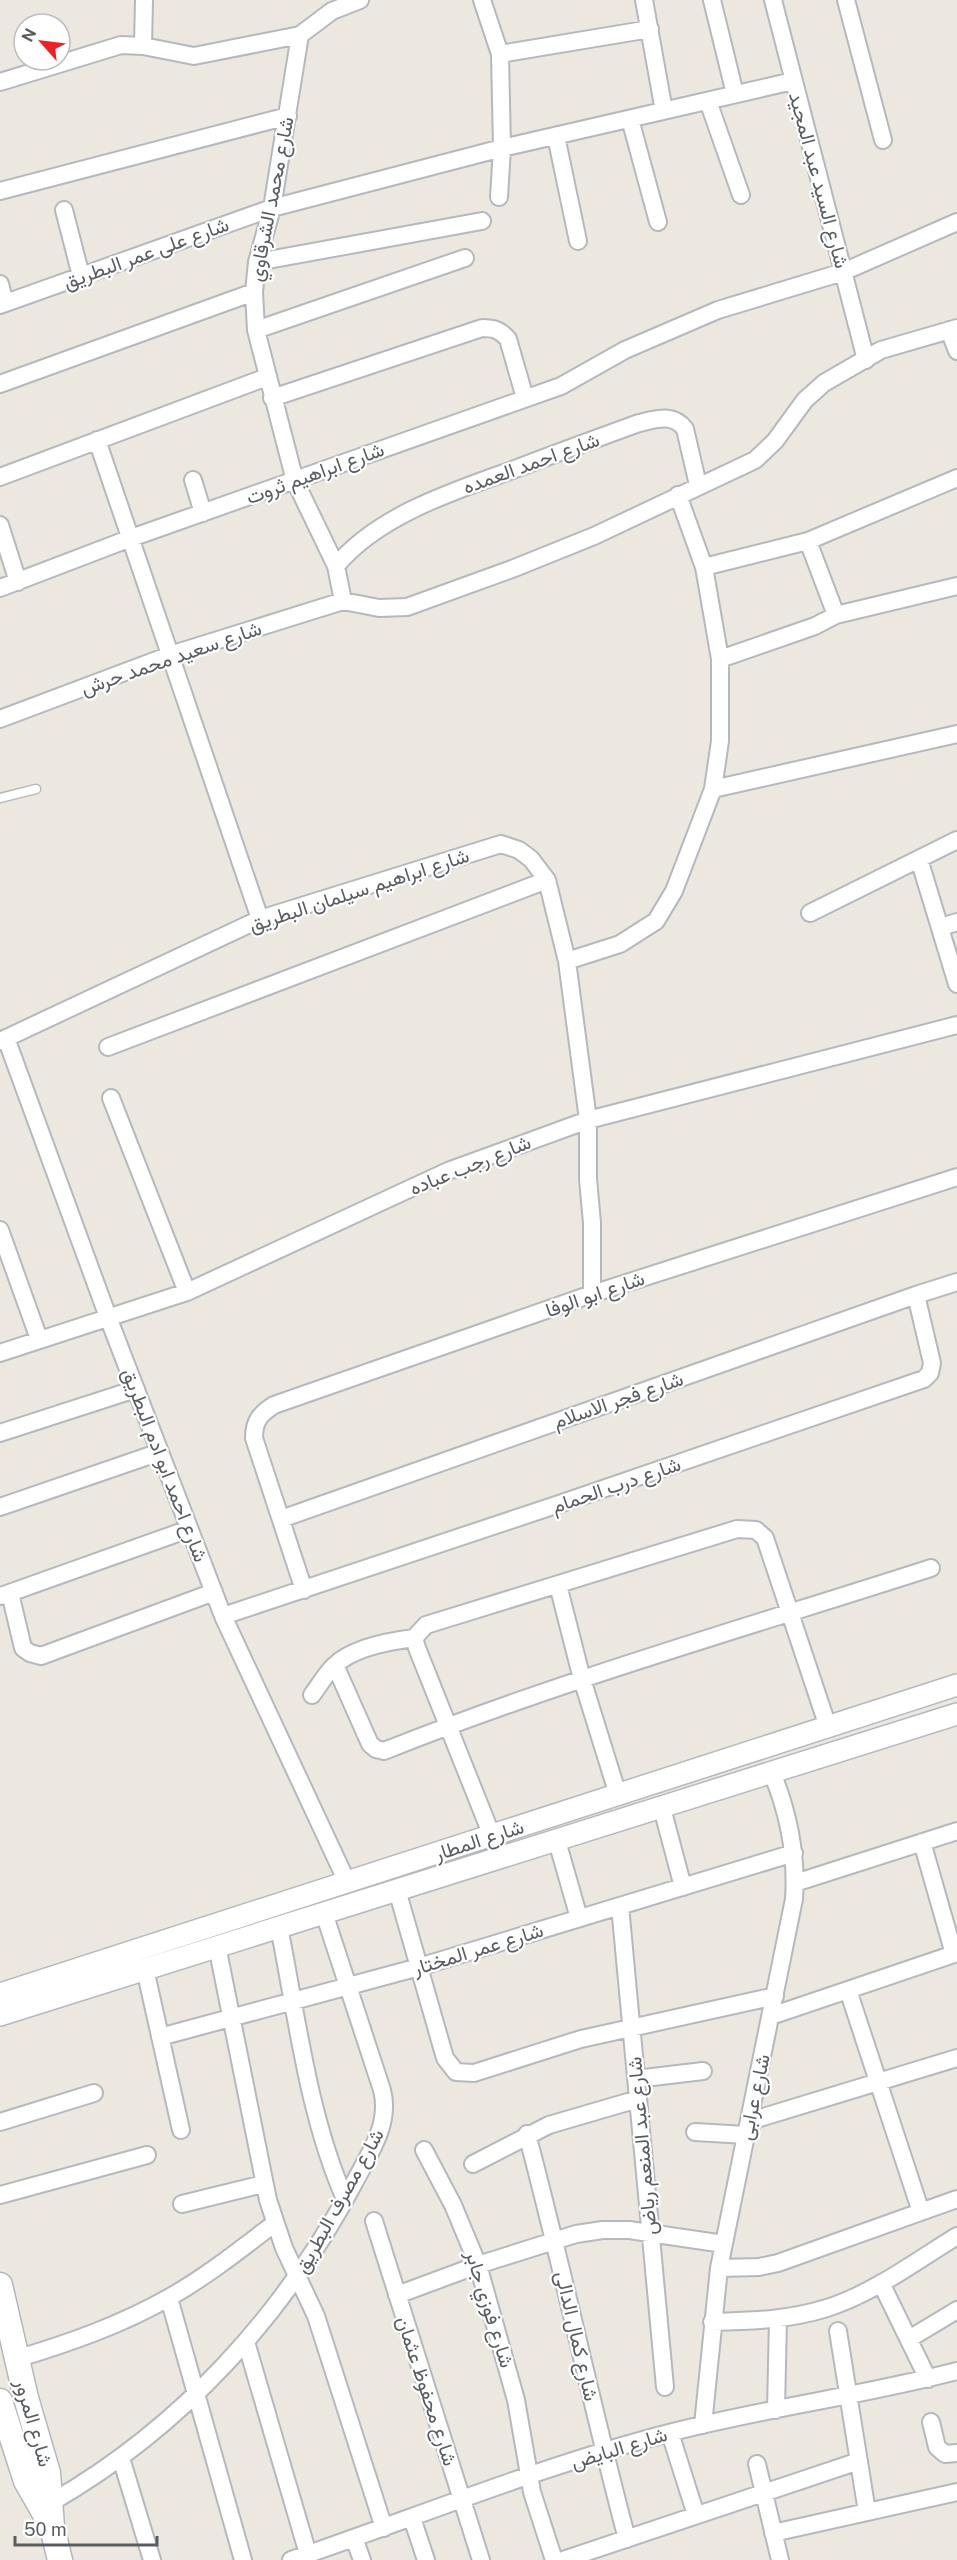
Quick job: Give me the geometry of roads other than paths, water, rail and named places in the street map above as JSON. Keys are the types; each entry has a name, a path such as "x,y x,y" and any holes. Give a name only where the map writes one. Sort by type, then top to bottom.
{"main road":[{"name":"شارع المرور","path":"0,2285 16,2359 48,2473 52,2502 52,2527 60,2560"},
{"name":"شارع المرور","path":"0,2401 26,2481 52,2527"}],"street":[{"path":"143,46 144,0"},
{"path":"0,82 121,45 143,46 194,56 300,35 332,11 360,0"},
{"path":"482,0 500,54 502,148 499,197"},
{"path":"644,0 664,111"},
{"path":"712,0 735,94"},
{"name":"شارع السيد عبد المجيد","path":"773,0 866,360"},
{"path":"846,0 883,140"},
{"path":"500,54 650,29"},
{"name":"شارع محمد الشرقاوي","path":"300,35 272,207 257,262 254,292 256,330 295,480 336,566 343,601"},
{"name":"شارع على عمر البطريق","path":"2,304 272,207 502,148 793,81"},
{"path":"708,101 741,195"},
{"path":"0,191 288,116"},
{"path":"630,119 658,222"},
{"path":"556,136 579,241"},
{"path":"64,210 81,276"},
{"path":"257,262 482,221"},
{"name":"شارع ابراهيم ثروت","path":"0,588 131,538 561,386 625,350 718,310 843,272 957,222"},
{"path":"256,330 465,258"},
{"path":"0,284 2,304"},
{"path":"0,384 254,292"},
{"path":"272,398 482,328 494,328 508,339 525,398"},
{"path":"343,601 379,608 407,606 512,569 584,540 754,460 775,441 805,400 824,383 881,350 953,329 957,351"},
{"path":"0,477 267,377"},
{"name":"شارع احمد العمده","path":"336,566 349,550 369,535 424,504 639,423 670,418 680,421 685,429 698,485"},
{"path":"98,440 260,919"},
{"path":"704,567 808,541 957,478"},
{"path":"193,480 203,513"},
{"path":"567,961 620,944 656,921 674,891 713,789 720,741 720,659 704,567 678,495"},
{"path":"0,525 18,582"},
{"path":"808,541 836,615"},
{"path":"720,659 815,626 836,615 957,586"},
{"name":"شارع سعيد محمد حرش","path":"0,719 170,655 343,601"},
{"path":"713,789 957,734"},
{"path":"810,913 957,840"},
{"name":"شارع ابراهيم سيلمان البطريق","path":"3,1039 260,919 501,844 519,850 531,859 547,880"},
{"path":"919,859 949,925 957,984"},
{"path":"108,1047 547,880 567,961 588,1120 592,1294"},
{"name":"شارع رجب عباده","path":"0,1353 187,1292 448,1171 588,1120 957,1025"},
{"name":"شارع احمد ابو ادم البطريق","path":"3,1039 223,1616 347,1882"},
{"path":"111,1098 187,1292"},
{"name":"شارع ابو الوفا","path":"280,1519 254,1438 254,1425 262,1413 274,1405 592,1294 957,1177"},
{"path":"0,1230 39,1339"},
{"name":"شارع فجر الاسلام","path":"280,1519 916,1294 957,1282"},
{"name":"شارع درب الحمام","path":"223,1616 924,1379 930,1373 932,1363 916,1294"},
{"path":"0,1433 136,1389"},
{"path":"0,1507 160,1452"},
{"path":"280,1519 304,1590"},
{"path":"312,1695 335,1665 366,1648 389,1641 414,1638 426,1625 737,1529 748,1528 756,1530 765,1538 828,1727"},
{"path":"189,1529 5,1595 23,1648 41,1656 214,1592"},
{"path":"335,1665 370,1744 384,1751 449,1725 582,1679 931,1568"},
{"path":"558,1585 582,1679 618,1795"},
{"path":"414,1638 492,1836"},
{"name":"شارع المطار","path":"0,1994 957,1685"},
{"name":"شارع المطار","path":"0,2014 957,1714"},
{"path":"718,1763 727,1787"},
{"name":"شارع عرابى","path":"703,2425 719,2268 791,1916 795,1883 794,1853 783,1799 772,1773"},
{"path":"662,1808 683,1887"},
{"path":"795,1883 957,1831"},
{"path":"557,1840 579,1918"},
{"path":"771,2016 955,1953 922,1842"},
{"name":"شارع عمر المختار","path":"160,2037 419,1967 794,1853"},
{"path":"397,1890 445,2058 456,2072 474,2073 556,2046 775,1996"},
{"name":"شارع عبد المنعم رياض","path":"620,1906 665,2387"},
{"path":"324,1913 348,1986"},
{"path":"279,1927 320,2129 329,2160 345,2199"},
{"path":"218,1946 264,2184 275,2223 315,2316 384,2528"},
{"path":"145,1969 181,2130"},
{"name":"شارع مصرف البطريق","path":"52,2502 121,2458 195,2395 246,2342 297,2277 345,2199 381,2129 385,2114 382,2090 348,1986"},
{"path":"848,1990 921,2212"},
{"path":"695,2132 748,2128 878,2082 957,2058"},
{"path":"636,2079 703,2071"},
{"path":"0,2122 94,2093"},
{"path":"473,2164 527,2134 549,2125 638,2099"},
{"name":"شارع كمال الدالى","path":"527,2134 627,2539"},
{"name":"شارع فوزي جابر","path":"424,2150 453,2205 478,2265 516,2400 529,2477 554,2560"},
{"path":"0,2195 147,2155"},
{"path":"183,2204 264,2184"},
{"path":"719,2268 759,2267 778,2263 957,2199"},
{"name":"شارع محفوظ عثمان","path":"374,2221 481,2560"},
{"path":"16,2359 100,2331 169,2298 275,2223"},
{"path":"397,2295 555,2240 603,2230 651,2232 724,2244"},
{"path":"712,2322 778,2319 829,2308 881,2283 957,2236"},
{"path":"881,2283 928,2379"},
{"path":"169,2298 243,2560"},
{"path":"909,2339 957,2310"},
{"path":"776,2410 778,2319"},
{"path":"838,2331 867,2512"},
{"path":"246,2342 308,2554"},
{"name":"شارع البايض","path":"291,2560 529,2477 670,2433 848,2397 957,2371"},
{"path":"931,2422 939,2450 945,2454 957,2453"},
{"path":"670,2433 696,2516"},
{"path":"121,2458 152,2560"},
{"path":"563,2560 859,2461"},
{"path":"757,2464 780,2560"},
{"path":"773,2533 957,2492"},
{"path":"412,2518 426,2560"},
{"path":"354,2538 362,2560"}],"lane":[{"path":"0,798 36,789"}]}
